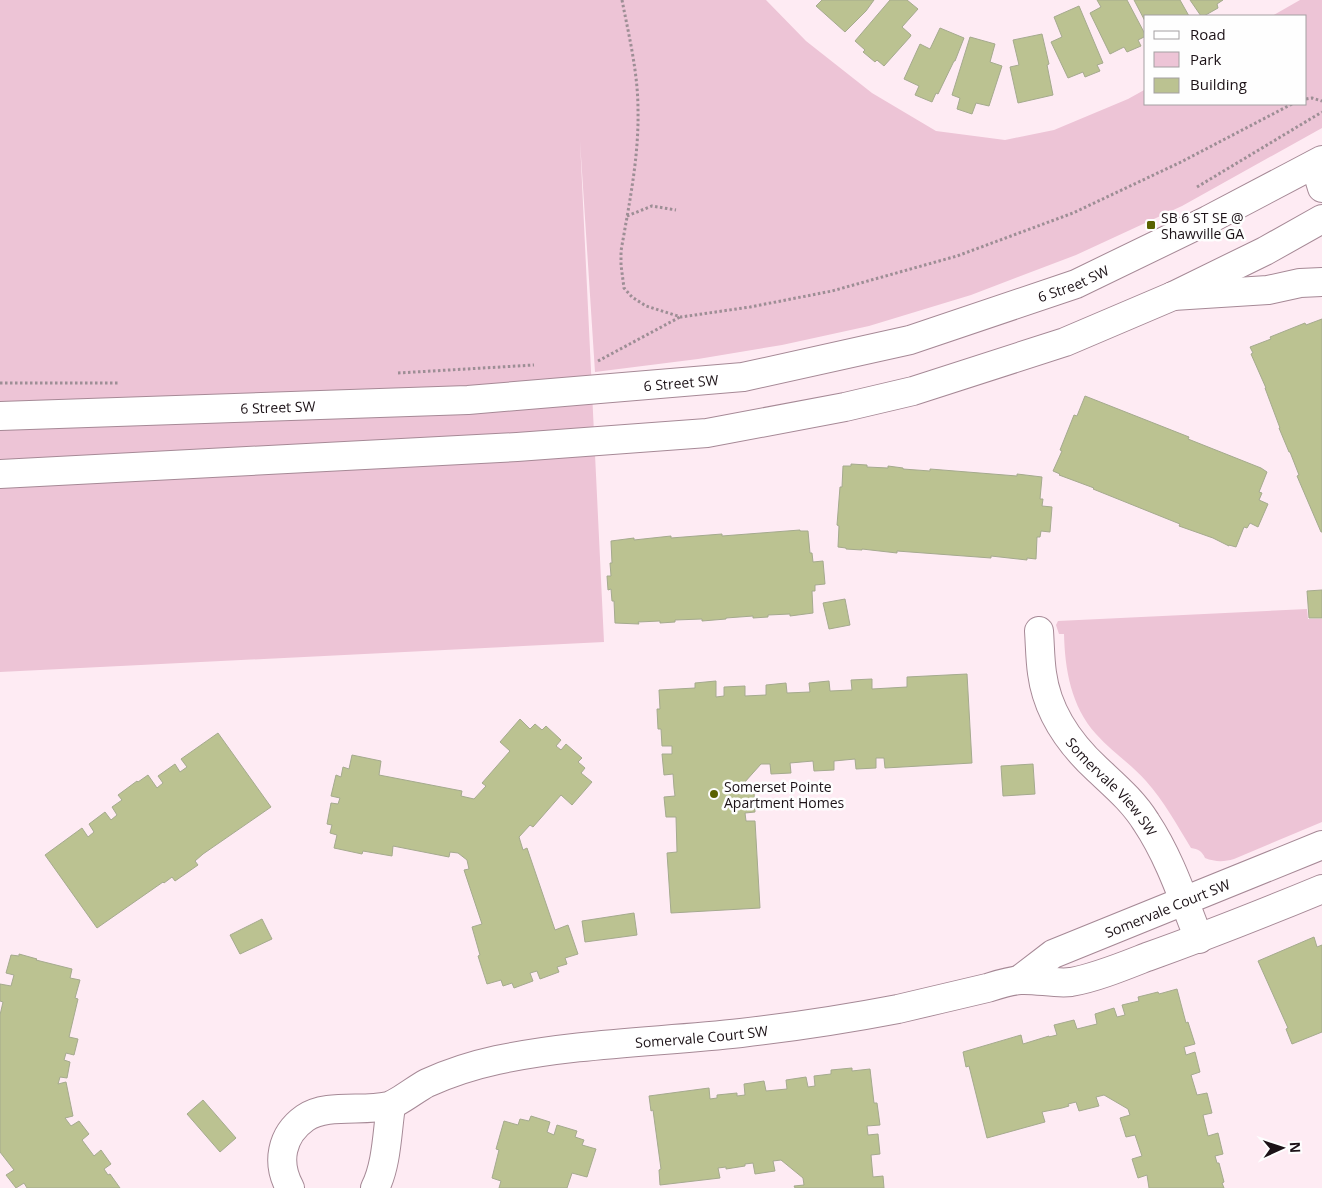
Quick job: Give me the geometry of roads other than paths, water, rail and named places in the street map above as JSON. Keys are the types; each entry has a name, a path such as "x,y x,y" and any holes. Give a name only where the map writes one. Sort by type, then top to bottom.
{"main road":[{"name":"6 Street SW","path":"0,416 468,400 743,377 910,340 1076,284 1208,220 1320,170"},
{"path":"0,474 517,447 707,433 845,407 912,391 1065,342 1173,296 1265,251 1322,219"},
{"path":"1173,296 1268,290 1300,283 1322,282"},
{"name":"Somervale View SW","path":"1039,631 1042,675 1054,714 1081,753 1130,800 1146,821 1169,863 1199,939"},
{"name":"Somervale Court SW","path":"1019,980 1053,954 1322,845"},
{"name":"Somervale Court SW","path":"290,1188 282,1166 282,1155 287,1138 293,1129 306,1117 319,1111 391,1106 426,1083 445,1076 494,1061 556,1049 775,1029 897,1009 1019,980 1071,982 1110,971 1199,939 1322,889"},
{"path":"375,1188 380,1179 391,1106"}],"place":[{"name":"SB 6 ST SE @ Shawville GA","path":"1151,225"},
{"name":"Somerset Pointe Apartment Homes","path":"714,794"}]}
